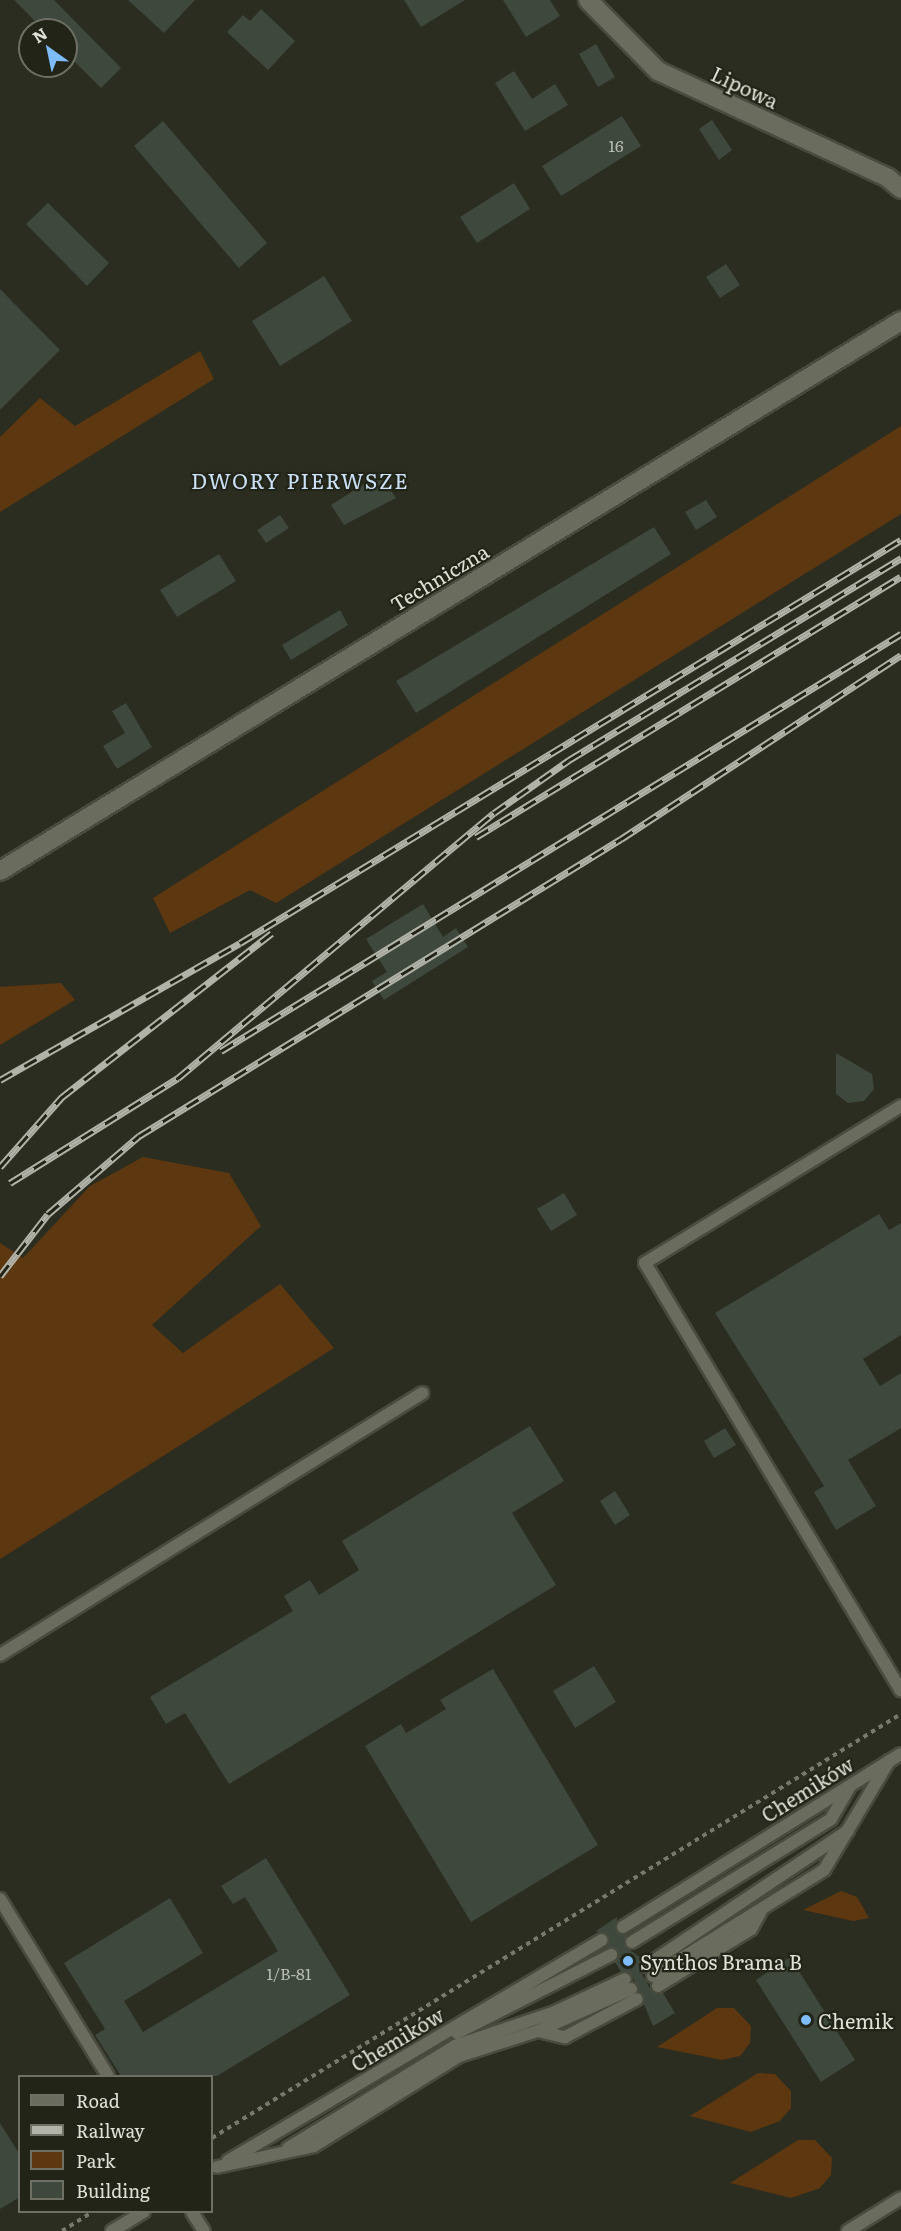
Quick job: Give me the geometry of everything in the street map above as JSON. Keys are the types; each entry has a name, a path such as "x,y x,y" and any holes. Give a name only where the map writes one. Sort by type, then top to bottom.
{"street":[{"name":"Lipowa","path":"588,0 658,71 888,178 901,189"},
{"name":"Techniczna","path":"0,871 901,321"}],"lane":[{"path":"901,1106 645,1263 901,1690"},
{"path":"0,1655 422,1393"},
{"name":"Chemików","path":"623,1927 901,1754"},
{"name":"Chemików","path":"851,1829 652,1976 824,1870 851,1829 889,1761"},
{"path":"632,1942 831,1819 851,1785"},
{"path":"0,1899 107,2075"},
{"name":"Chemików","path":"214,2169 602,1940"},
{"path":"288,2125 309,2121 457,2033 611,1955"},
{"path":"214,2169 314,2146 459,2056 538,2031 565,2037 631,1989 455,2046 279,2154"},
{"path":"848,2231 901,2198"},
{"path":"112,2231 141,2213"},
{"path":"193,2213 204,2231"}],"path":[{"path":"213,2137 901,1714"},
{"path":"62,2231 90,2213"}],"green space":[{"path":"200,351 214,379 0,512 0,437 40,398 75,426"},
{"path":"901,426 901,514 276,903 250,890 170,933 153,898"},
{"path":"61,983 75,1000 0,1045 0,987"},
{"path":"143,1157 229,1173 261,1226 152,1325 183,1353 280,1284 334,1348 0,1559 0,1243 23,1258 90,1186"},
{"path":"841,1891 857,1897 869,1918 853,1921 803,1910"},
{"path":"717,2008 734,2008 751,2026 750,2043 740,2056 722,2060 657,2047"},
{"path":"758,2073 775,2074 791,2091 791,2108 780,2121 751,2132 690,2116"},
{"path":"798,2140 815,2140 832,2158 831,2175 820,2188 791,2198 730,2183"}],"building":[{"path":"14,0 54,0 72,18 32,18"},
{"path":"128,0 195,0 164,33"},
{"path":"404,0 465,0 421,27"},
{"path":"503,0 550,0 560,16 526,37"},
{"path":"261,9 295,41 268,70 227,32 243,15 250,21"},
{"path":"78,24 121,68 101,88 78,65"},
{"path":"596,44 615,77 598,87 579,54"},
{"path":"514,71 532,99 555,84 568,105 525,131 495,83"},
{"path":"622,116 641,146 561,196 542,166"},
{"path":"712,120 732,150 719,160 699,129"},
{"path":"163,121 267,243 239,268 134,146"},
{"path":"514,183 530,209 477,243 460,217"},
{"path":"48,203 109,263 87,286 26,224"},
{"path":"726,264 740,285 720,298 706,277"},
{"path":"324,276 352,321 280,366 252,321"},
{"path":"0,289 60,350 0,410"},
{"path":"380,474 396,498 344,525 331,505"},
{"path":"706,500 717,517 696,530 685,512"},
{"path":"280,515 289,528 266,543 257,530"},
{"path":"654,527 671,554 416,713 396,681"},
{"path":"219,554 236,581 177,617 160,590"},
{"path":"340,610 348,625 291,660 282,645"},
{"path":"126,703 152,747 117,769 103,746 125,733 112,711"},
{"path":"423,904 443,937 456,928 468,947 384,1000 372,981 387,972 366,939"},
{"path":"836,1053 872,1074 874,1089 864,1101 848,1103 836,1094"},
{"path":"564,1193 577,1215 551,1231 537,1209"},
{"path":"879,1214 889,1230 901,1223 901,1335 863,1359 880,1386 901,1373 901,1428 848,1460 876,1506 836,1530 814,1492 824,1486 715,1313"},
{"path":"530,1426 564,1481 512,1513 556,1585 229,1784 185,1713 166,1724 150,1697 293,1611 284,1596 310,1580 319,1595 359,1570 342,1541"},
{"path":"725,1428 736,1445 714,1458 704,1441"},
{"path":"615,1491 630,1515 615,1525 600,1501"},
{"path":"594,1666 616,1702 575,1728 553,1691"},
{"path":"493,1669 598,1845 471,1922 365,1746 401,1724 406,1733 446,1709 440,1700"},
{"path":"266,1858 350,1995 217,2076 120,2075 95,2035 105,2029 64,1963 170,1898 203,1953 124,2001 143,2032 278,1951 245,1897 233,1904 221,1886"},
{"name":"Synthos Brama B","path":"617,1917 616,1931 627,1934 625,1946 642,1959 638,1967 651,1990 663,1993 675,2013 653,2026 632,1975 621,1972 615,1962 618,1951 606,1948 608,1935 596,1931"},
{"name":"Chemik","path":"790,1957 855,2060 821,2082 756,1980"},
{"path":"0,2123 18,2152 18,2198 0,2209"}],"railway":[{"path":"0,1080 240,943 901,540"},
{"path":"10,1183 178,1078 494,813 569,760 901,558"},
{"path":"476,837 901,577"},
{"path":"221,1051 901,634"},
{"path":"0,1276 48,1214 139,1136 621,839 901,655"},
{"path":"0,1167 62,1097 272,933"}],"place":[{"name":"Synthos Brama B","path":"628,1961"},
{"name":"Chemik","path":"806,2020"}],"district":[{"name":"DWORY PIERWSZE","path":"300,480"}]}
